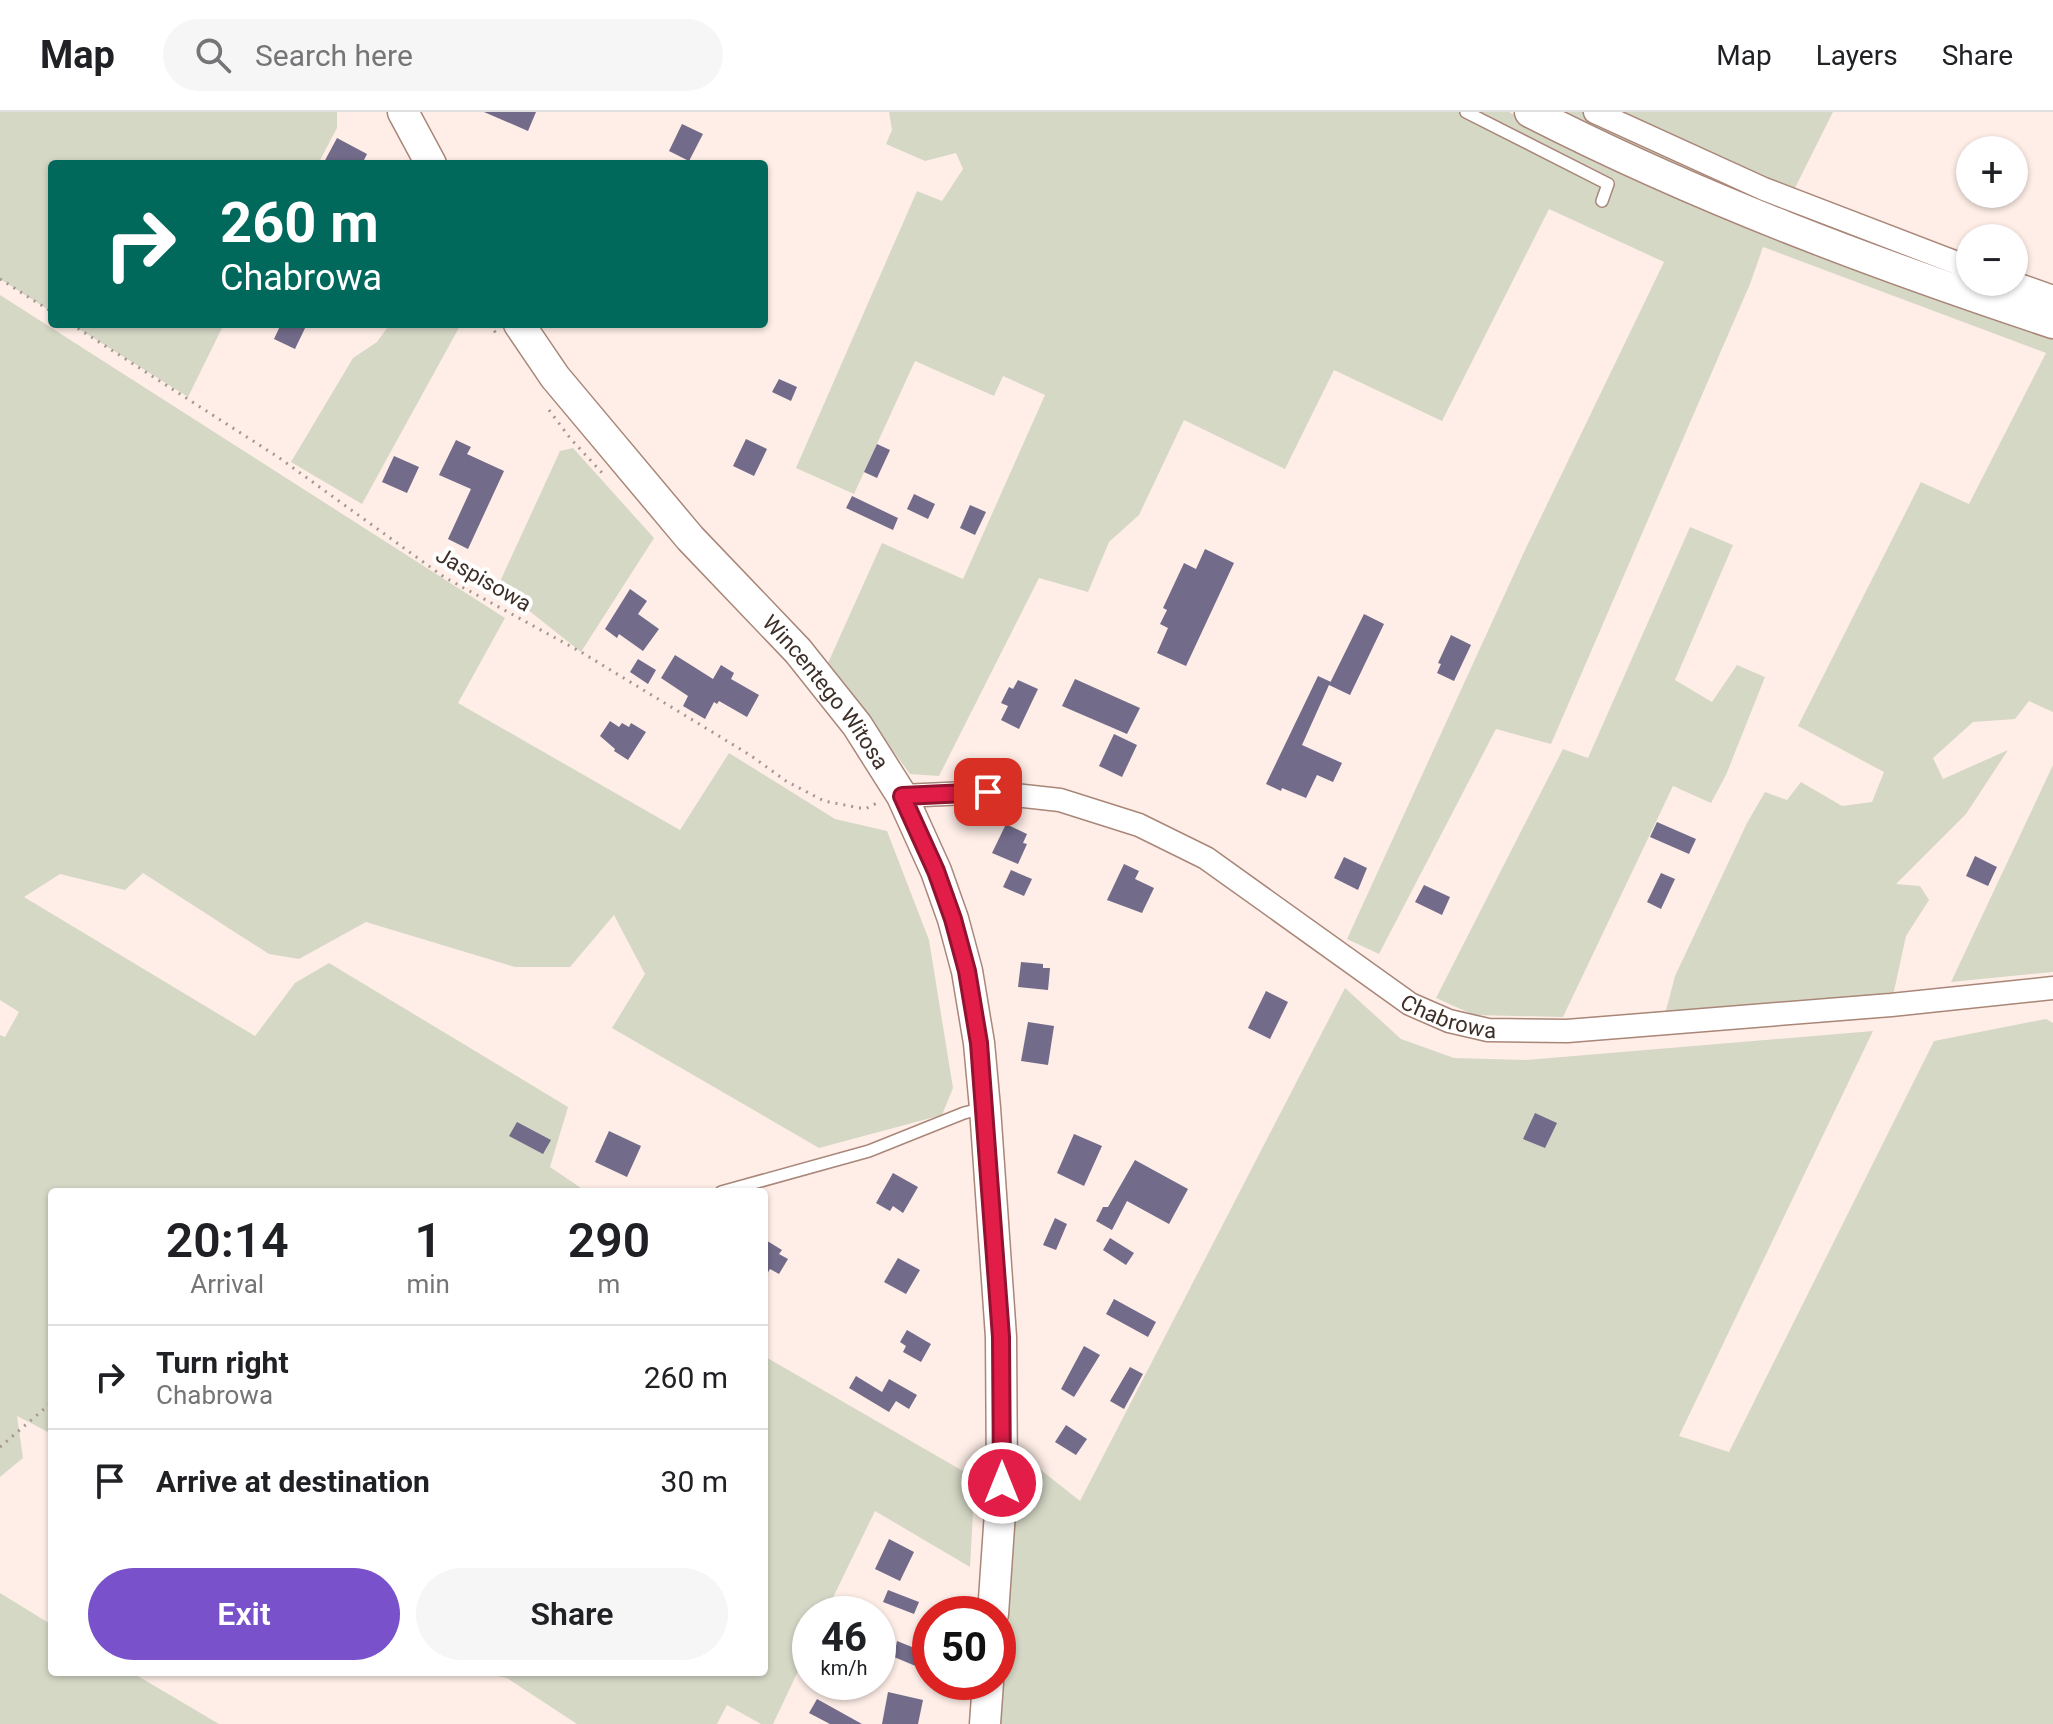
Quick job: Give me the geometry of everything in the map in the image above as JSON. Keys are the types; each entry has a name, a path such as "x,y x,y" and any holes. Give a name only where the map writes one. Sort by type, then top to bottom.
{"main road":[{"path":"403,112 429,160"},
{"path":"1530,112 1655,171 1797,231 2053,323"},
{"name":"Wincentego Witosa","path":"508,330 555,377 690,538 798,651 857,725 885,797 936,871 953,919 969,985 979,1043 985,1108 1001,1337 1002,1483 994,1596"},
{"path":"985,1724 987,1700"}],"street":[{"path":"1595,112 1764,189 1956,263"},
{"path":"2028,288 2053,297"},
{"name":"Chabrowa","path":"885,797 988,792 1060,800 1139,825 1206,858 1410,1004 1449,1021 1488,1030 1567,1031 1891,1005 2053,988"}],"lane":[{"path":"1466,112 1608,184 1602,201"},
{"path":"735,1188 869,1151 964,1113 985,1108"}],"path":[{"path":"0,279 48,309"},
{"name":"Jaspisowa","path":"77,328 278,457 444,577 581,652 750,755 786,781 824,801 865,809 885,797"},
{"path":"545,404 570,438 612,484"},
{"path":"0,1447 48,1405"}],"green space":[{"path":"0,112 337,112 337,128 320,160 48,160 48,309 0,279"},
{"path":"889,112 1509,112 1634,174 2053,333 2053,712 2029,701 2015,719 1973,722 1933,758 1943,779 2008,750 1966,814 1896,884 1920,886 1929,900 1906,936 1891,1005 1663,1022 1675,976 1747,823 1765,792 1787,800 1801,782 1842,806 1872,802 1884,772 1798,726 1921,482 1969,504 2046,353 1763,247 1750,284 1551,744 1496,729 1379,954 1347,939 1525,550 1664,262 1549,209 1442,421 1334,370 1285,469 1184,420 1139,515 1109,542 1088,592 1039,578 939,776 910,774 828,663 882,543 963,579 1045,395 1003,376 994,396 915,361 854,494 796,468 917,191 942,201 963,169 956,153 925,161 886,144 892,130"},
{"path":"1551,112 1833,112 1793,192 1937,249 1956,249 1956,278 1735,196"},
{"path":"2028,281 2053,290 2053,311 2009,296 2028,296"},
{"path":"0,295 505,618 458,703 680,830 729,753 835,819 887,831 929,940 953,1088 942,1115 819,1148 612,1028 645,974 614,915 570,967 515,967 366,922 299,959 269,954 143,873 125,890 60,874 24,897 255,1036 295,983 329,963 568,1107 550,1167 581,1188 48,1188 48,1432 17,1416 23,1458 0,1477 0,1035 5,1037 19,1012 0,1000"},
{"path":"77,328 222,328 188,397"},
{"path":"387,328 459,328 362,504 291,462 353,358 377,342"},
{"path":"573,448 654,538 581,652 498,586 560,451"},
{"path":"1690,527 1733,545 1675,680 1712,702 1737,665 1765,677 1726,775 1711,803 1673,786 1563,1017 1474,1015 1436,998 1563,749 1588,758"},
{"path":"2053,765 2053,972 1951,982"},
{"path":"1345,988 1401,1039 1454,1058 1526,1060 1873,1031 1679,1436 1729,1452 1934,1041 2046,1019 2053,1023 2053,1724 974,1724 988,1700 1016,1700 1016,1596 1000,1596 1012,1447 1080,1501"},
{"path":"768,1358 975,1478 970,1567 875,1511 834,1596 792,1596 792,1684 773,1724 761,1724 727,1705 717,1724 577,1724 507,1678 498,1676 768,1676"},
{"path":"0,1593 48,1623 48,1676 138,1676 219,1724 0,1724"}],"building":[{"path":"484,112 536,112 528,131"},
{"path":"682,124 703,134 690,160 669,151"},
{"path":"337,138 367,154 364,160 325,160"},
{"path":"279,328 305,328 295,349 274,339"},
{"path":"779,379 797,387 791,401 772,392"},
{"path":"746,439 767,449 754,476 733,466"},
{"path":"456,440 471,447 467,454 504,471 468,549 448,539 471,489 439,475"},
{"path":"877,444 890,450 877,478 864,472"},
{"path":"394,456 419,467 407,493 382,482"},
{"path":"914,494 935,504 928,519 907,509"},
{"path":"852,496 898,518 893,530 846,508"},
{"path":"970,505 986,512 975,535 960,528"},
{"path":"1205,549 1234,563 1186,666 1157,653 1168,628 1160,624 1167,610 1163,608 1184,563 1196,569"},
{"path":"630,589 647,601 638,614 659,629 643,651 619,634 617,638 605,629"},
{"path":"1364,614 1384,624 1350,695 1329,685 1302,745 1342,763 1333,782 1317,775 1306,798 1266,784 1318,676 1331,682"},
{"path":"1451,635 1471,645 1454,681 1437,673 1441,664 1438,663"},
{"path":"675,655 713,679 721,665 734,673 731,679 759,695 747,717 719,701 717,704 714,702 705,719 683,706 688,696 661,678"},
{"path":"638,659 656,670 648,684 630,672"},
{"path":"1075,679 1140,708 1127,734 1062,706"},
{"path":"1018,680 1038,689 1019,729 1001,720 1008,706 1001,703 1009,687 1013,689"},
{"path":"610,721 619,727 622,723 629,727 631,723 646,732 628,760 600,736"},
{"path":"1114,734 1137,745 1122,777 1099,766"},
{"path":"1657,822 1696,839 1689,854 1650,837"},
{"path":"1006,824 1027,834 1023,843 1027,844 1018,864 992,853"},
{"path":"1975,856 1997,867 1988,886 1966,876"},
{"path":"1344,857 1367,868 1358,890 1334,878"},
{"path":"1124,864 1139,871 1135,879 1154,888 1142,913 1107,900"},
{"path":"1011,870 1032,879 1024,896 1003,887"},
{"path":"1661,873 1675,879 1661,909 1647,902"},
{"path":"1424,885 1450,897 1442,915 1415,902"},
{"path":"1021,962 1043,964 1043,968 1050,968 1048,990 1018,987"},
{"path":"1266,991 1288,1002 1270,1039 1248,1028"},
{"path":"1028,1022 1054,1026 1048,1065 1021,1061"},
{"path":"1535,1113 1557,1123 1545,1148 1523,1139"},
{"path":"517,1122 551,1140 543,1154 509,1136"},
{"path":"609,1131 641,1146 627,1177 595,1162"},
{"path":"1074,1134 1102,1146 1084,1186 1057,1173"},
{"path":"1135,1160 1188,1189 1169,1224 1127,1201 1112,1230 1096,1221 1103,1207 1108,1207"},
{"path":"893,1173 918,1187 903,1213 893,1206 890,1211 876,1203"},
{"path":"1055,1218 1067,1224 1056,1250 1043,1245"},
{"path":"1110,1238 1134,1253 1126,1265 1103,1250"},
{"path":"768,1241 782,1250 779,1254 788,1259 779,1274 770,1269 768,1272"},
{"path":"898,1258 920,1270 906,1294 884,1282"},
{"path":"1114,1299 1156,1322 1148,1337 1106,1314"},
{"path":"907,1330 931,1344 921,1362 903,1352 906,1346 900,1342"},
{"path":"1084,1346 1100,1355 1074,1397 1061,1389"},
{"path":"1130,1367 1143,1374 1124,1409 1110,1401"},
{"path":"856,1376 882,1392 889,1379 917,1395 909,1409 896,1401 889,1412 849,1388"},
{"path":"1066,1425 1087,1439 1076,1455 1055,1442"},
{"path":"889,1539 914,1552 900,1581 875,1569"},
{"path":"888,1590 912,1599 912,1613 896,1607 896,1596 886,1596"},
{"path":"897,1641 912,1647 912,1664 896,1658"},
{"path":"896,1694 912,1700 923,1700 918,1724 882,1724 886,1700 896,1700"},
{"path":"819,1700 862,1724 830,1724 809,1713"}],"route":[{"path":"988,792 902,796 936,871 953,919 967,971 979,1043 1001,1337 1002,1483"}]}
